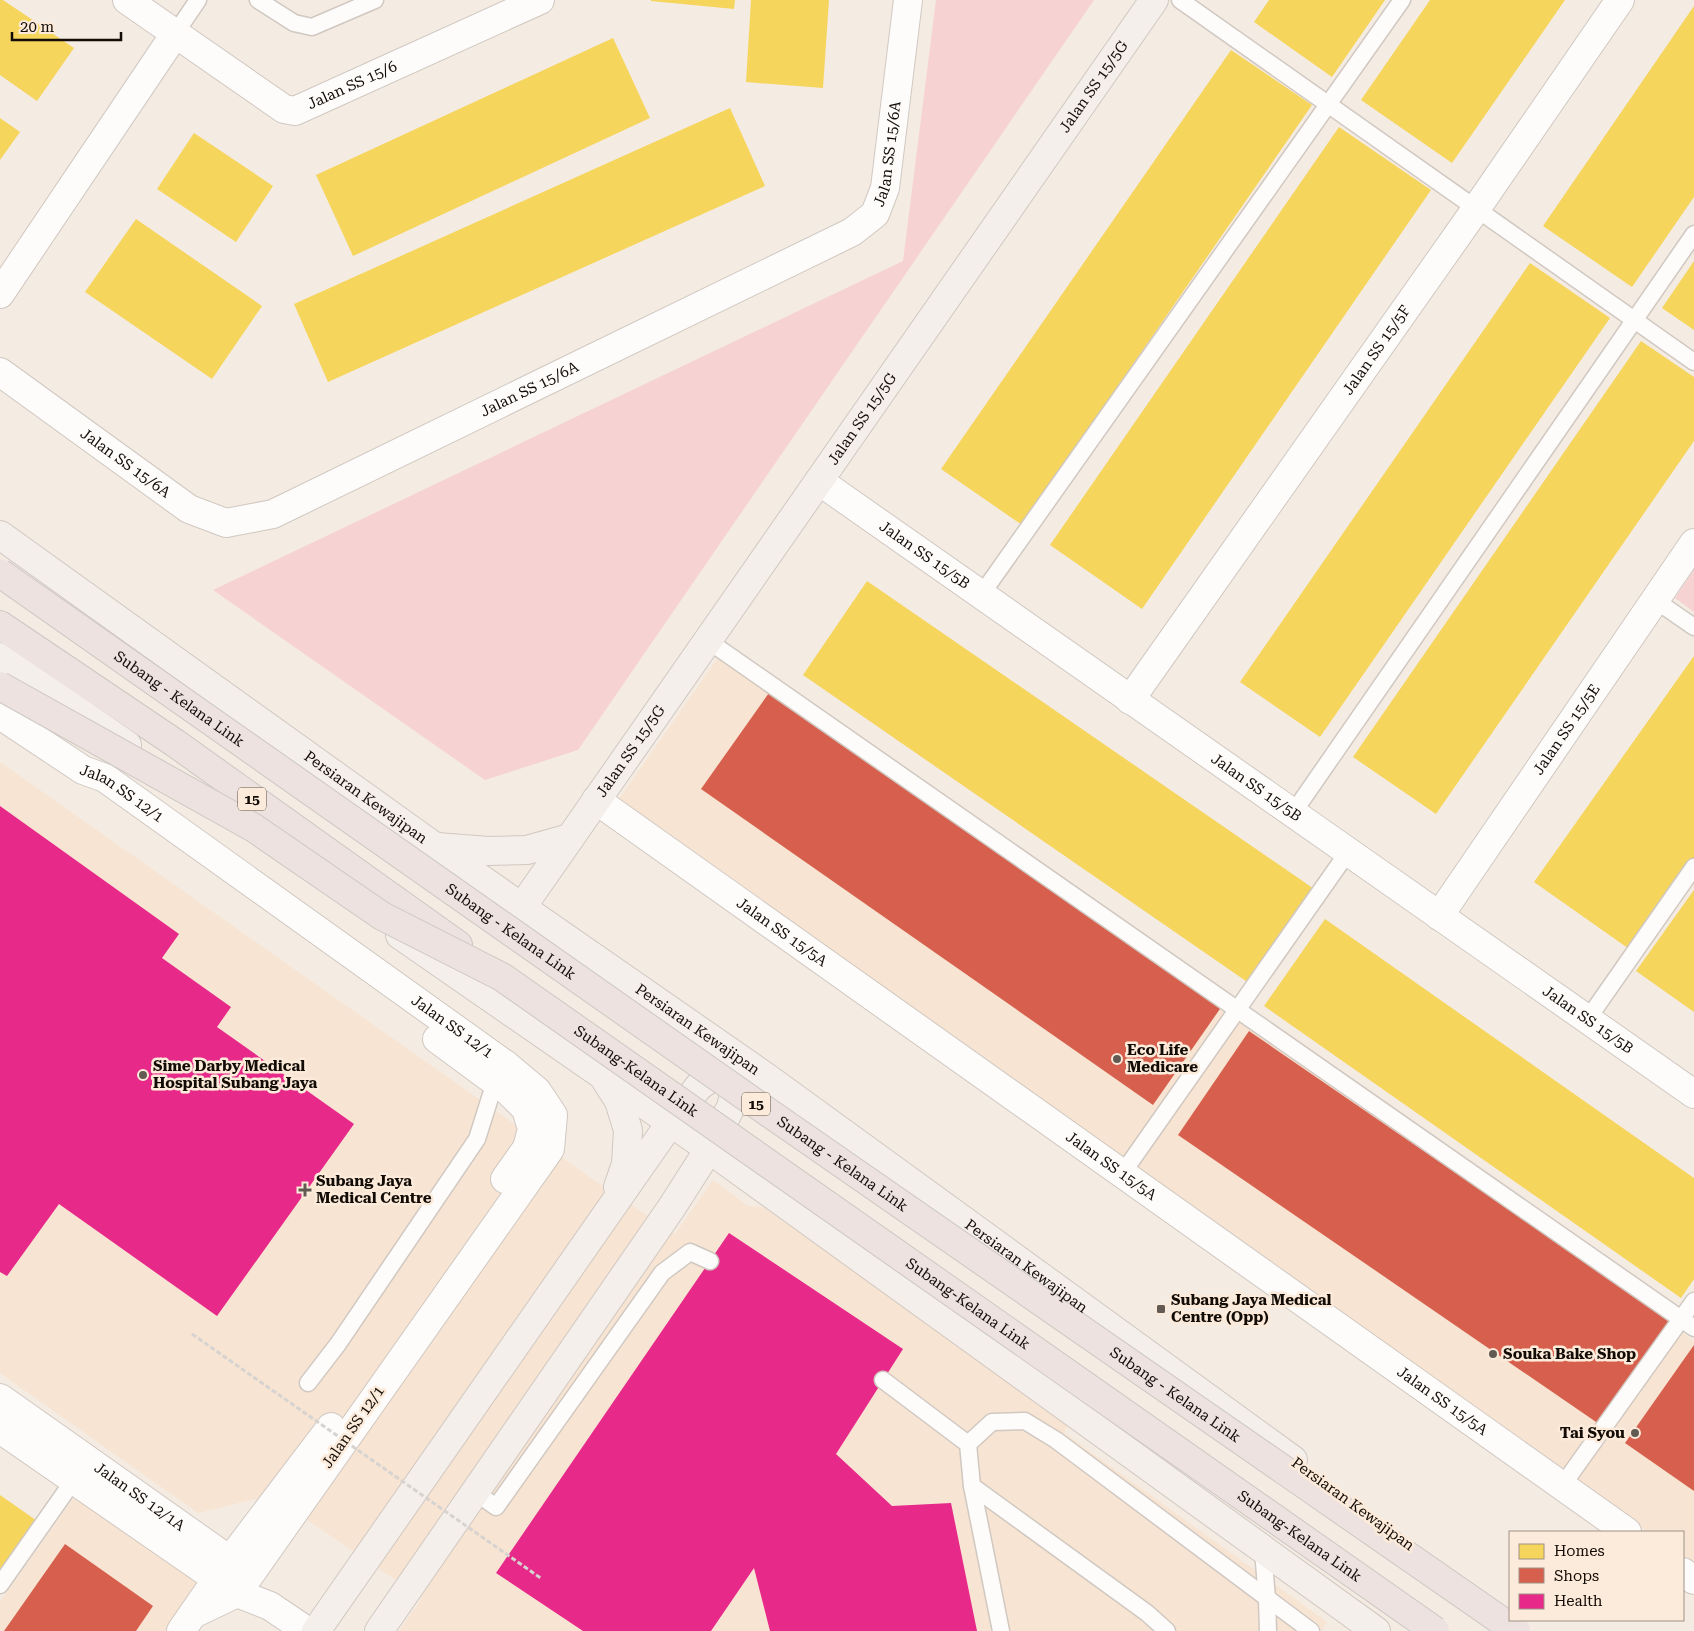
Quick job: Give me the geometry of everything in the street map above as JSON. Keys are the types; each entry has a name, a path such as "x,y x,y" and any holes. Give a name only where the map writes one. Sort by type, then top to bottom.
{"main road":[{"name":"Jalan SS 15/5G","path":"522,907 1154,0"},
{"name":"Persiaran Kewajipan","path":"0,535 435,846 766,1077 1509,1618"},
{"name":"Subang - Kelana Link","path":"0,573 762,1108 1516,1631"},
{"name":"15","path":"0,625 175,743 502,977"},
{"path":"0,657 709,1148 1376,1631"},
{"path":"0,686 254,828 382,916 502,977"},
{"path":"353,787 406,844 716,1061 737,1084 731,1107 709,1148 672,1207 379,1631"},
{"path":"435,846 488,851 527,850 570,838"},
{"name":"Subang-Kelana Link","path":"502,977 1434,1631"},
{"path":"316,1631 611,1207 699,1086 718,1073 750,1073 766,1077"},
{"path":"601,1074 620,1101 628,1130 626,1164 611,1207"},
{"name":"Persiaran Kewajipan","path":"1514,1621 1527,1631"}],"street":[{"name":"Jalan SS 15/6","path":"127,0 284,109 295,111 540,0"},
{"name":"Jalan SS 15/6A","path":"0,372 189,509 226,523 272,514 852,232 875,214 885,188 908,0"},
{"name":"Jalan SS 15/5F","path":"1130,700 1476,209 1620,0"},
{"path":"0,294 175,34"},
{"name":"Jalan SS 15/5B","path":"819,481 1694,1094"},
{"name":"Jalan SS 15/5E","path":"1439,916 1694,543"},
{"name":"Jalan SS 12/1","path":"0,715 83,770 105,778 500,1074 537,1091 553,1115 550,1149 233,1577"},
{"name":"Jalan SS 15/5A","path":"596,800 1626,1531"},
{"name":"Jalan SS 12/1A","path":"0,1398 81,1470 306,1631"},
{"name":"Jalan SS 12/1A","path":"0,1430 81,1470"},
{"path":"187,1623 233,1577"}],"lane":[{"path":"175,34 198,0"},
{"path":"258,0 294,23 312,27 375,0"},
{"path":"1180,0 1694,362"},
{"path":"981,595 1402,0"},
{"path":"1293,814 1694,234"},
{"path":"1655,600 1694,627"},
{"path":"707,640 1687,1324"},
{"path":"1122,1174 1348,852"},
{"path":"1588,1020 1694,867"},
{"path":"308,1383 338,1344 477,1139 500,1074"},
{"path":"475,1492 496,1507 662,1273 690,1252 710,1261"},
{"path":"1562,1486 1687,1324 1694,1300"},
{"path":"884,1380 968,1444 972,1486 1001,1631"},
{"path":"968,1444 992,1422 1024,1421 1056,1440 1311,1631"},
{"path":"0,1585 81,1470"},
{"path":"972,1486 1167,1631"},
{"path":"1263,1550 1268,1631"}],"path":[{"path":"192,1334 542,1579"}],"shaded area":[{"path":"936,0 1094,0 578,750 485,780 213,590 903,261"},
{"path":"1694,570 1694,612 1675,598"},
{"path":"720,655 1694,1341 1694,1565 1684,1558 1684,1531 1647,1531 619,799"},
{"name":"Subang Jaya Medical Centre","path":"0,762 588,1176 675,1234 713,1180 748,1206 763,1207 1069,1422 1064,1433 1327,1622 1321,1631 399,1631 422,1598 271,1495 198,1513 0,1373"},
{"path":"83,1485 215,1582 185,1631 0,1631 0,1602"}],"building: Homes":[{"path":"0,0 3,0 74,48 37,101 0,75"},
{"path":"651,0 735,0 734,9"},
{"path":"751,0 829,0 823,88 746,82"},
{"path":"1269,0 1385,0 1332,77 1254,22"},
{"path":"1430,0 1565,0 1452,163 1361,100"},
{"path":"1694,6 1694,197 1632,287 1543,226"},
{"path":"613,38 650,118 353,256 316,175"},
{"path":"1231,50 1312,105 1022,525 941,469"},
{"path":"730,108 765,186 328,382 294,304"},
{"path":"0,118 20,132 0,160"},
{"path":"1339,127 1431,190 1142,609 1050,545"},
{"path":"194,133 273,186 236,242 157,189"},
{"path":"136,219 262,306 212,379 85,292"},
{"path":"1694,261 1694,330 1662,308"},
{"path":"1530,263 1610,318 1320,737 1240,682"},
{"path":"1641,341 1694,377 1694,441 1436,814 1353,757"},
{"path":"867,581 1320,893 1256,988 803,675"},
{"path":"1694,656 1694,863 1632,951 1534,882"},
{"path":"1694,890 1694,1012 1636,971"},
{"path":"1325,919 1694,1178 1694,1279 1681,1298 1264,1006"},
{"path":"0,1495 40,1523 0,1580"}],"building: Shops":[{"path":"771,690 1222,1006 1153,1105 701,789"},
{"path":"1249,1031 1670,1320 1599,1424 1178,1135"},
{"path":"1694,1345 1694,1491 1625,1443"},
{"path":"65,1544 153,1606 136,1631 4,1631"}],"building: Health":[{"name":"Sime Darby Medical Hospital Subang Jaya","path":"0,806 179,934 162,958 231,1007 217,1027 354,1124 217,1316 59,1204 7,1276 0,1272"},
{"path":"729,1233 903,1349 836,1454 892,1506 951,1503 977,1631 770,1631 754,1568 711,1631 583,1631 496,1573"}],"place":[{"name":"Eco Life Medicare","path":"1117,1059"},
{"name":"Sime Darby Medical Hospital Subang Jaya","path":"143,1075"},
{"name":"Subang Jaya Medical Centre","path":"305,1190"},
{"name":"Subang Jaya Medical Centre (Opp)","path":"1161,1309"},
{"name":"Souka Bake Shop","path":"1493,1354"},
{"name":"Tai Syou","path":"1635,1433"}]}
